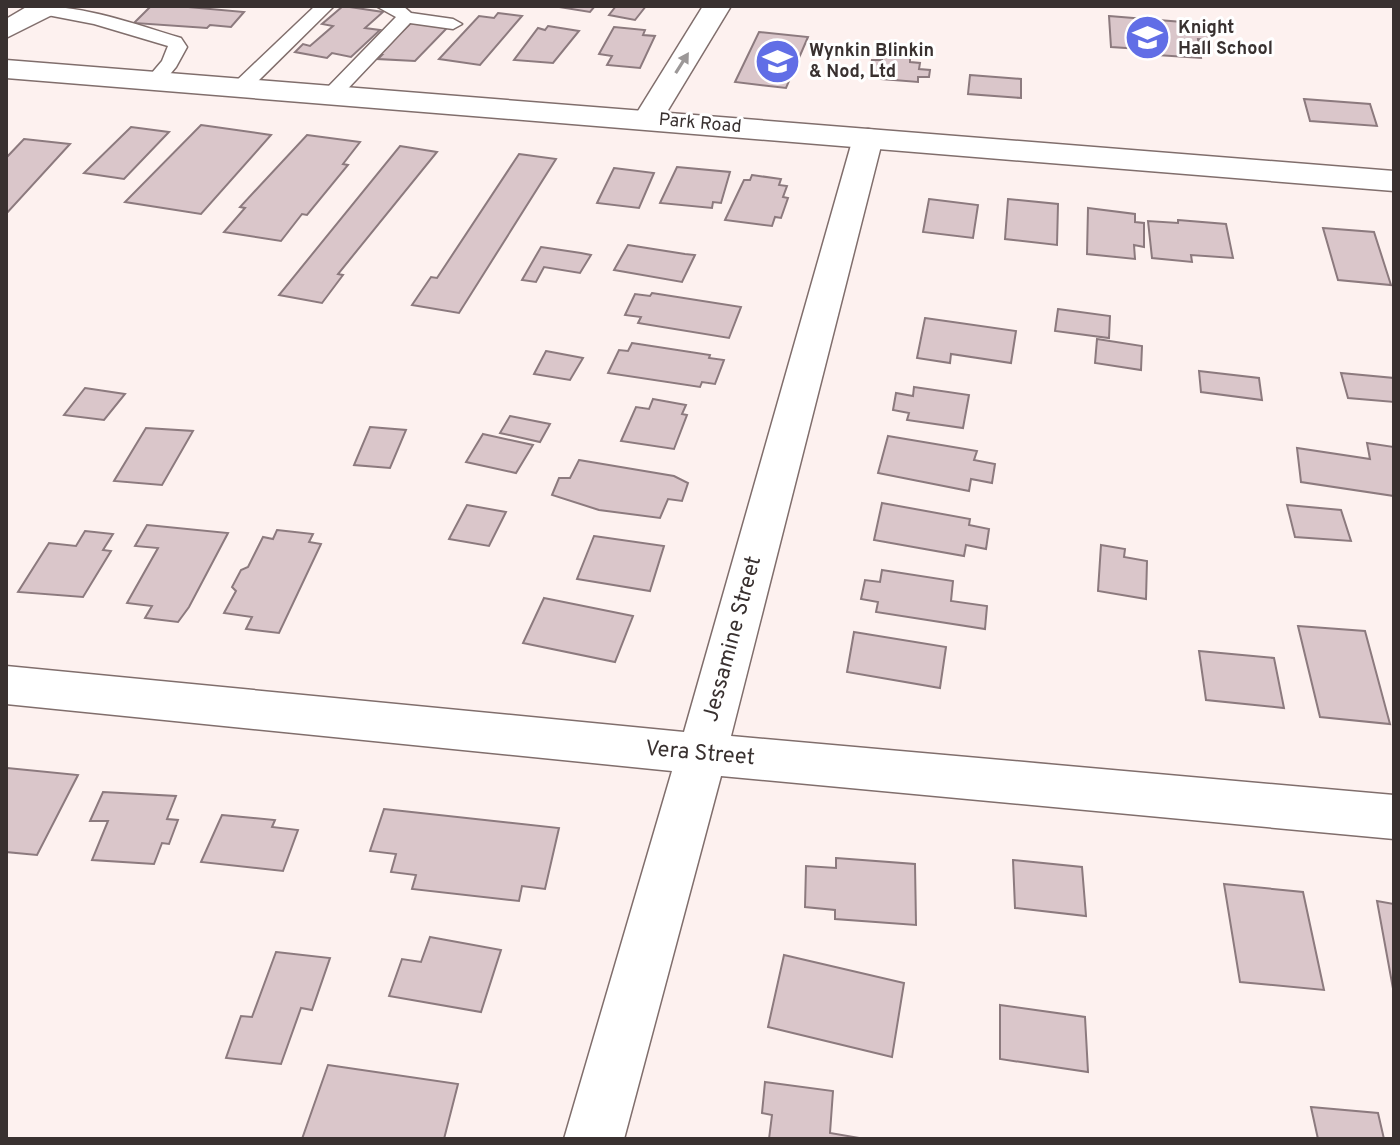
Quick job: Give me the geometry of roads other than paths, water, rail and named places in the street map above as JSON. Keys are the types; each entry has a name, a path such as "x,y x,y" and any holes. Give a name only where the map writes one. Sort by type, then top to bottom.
{"street":[{"path":"648,119 717,6"},
{"path":"6,30 46,8"},
{"name":"Park Road","path":"6,69 1394,181"},
{"name":"Jessamine Street","path":"594,1139 702,754 868,138"},
{"name":"Vera Street","path":"6,685 702,754 1394,817"}],"lane":[{"path":"240,88 325,6"},
{"path":"385,6 395,8 406,17 453,24"},
{"path":"46,8 175,42 178,47 170,63 154,81"},
{"path":"331,95 406,17"}],"place":[{"name":"Knight Hall School","path":"1147,38"},
{"name":"Wynkin Blinkin & Nod, Ltd","path":"778,61"}]}
